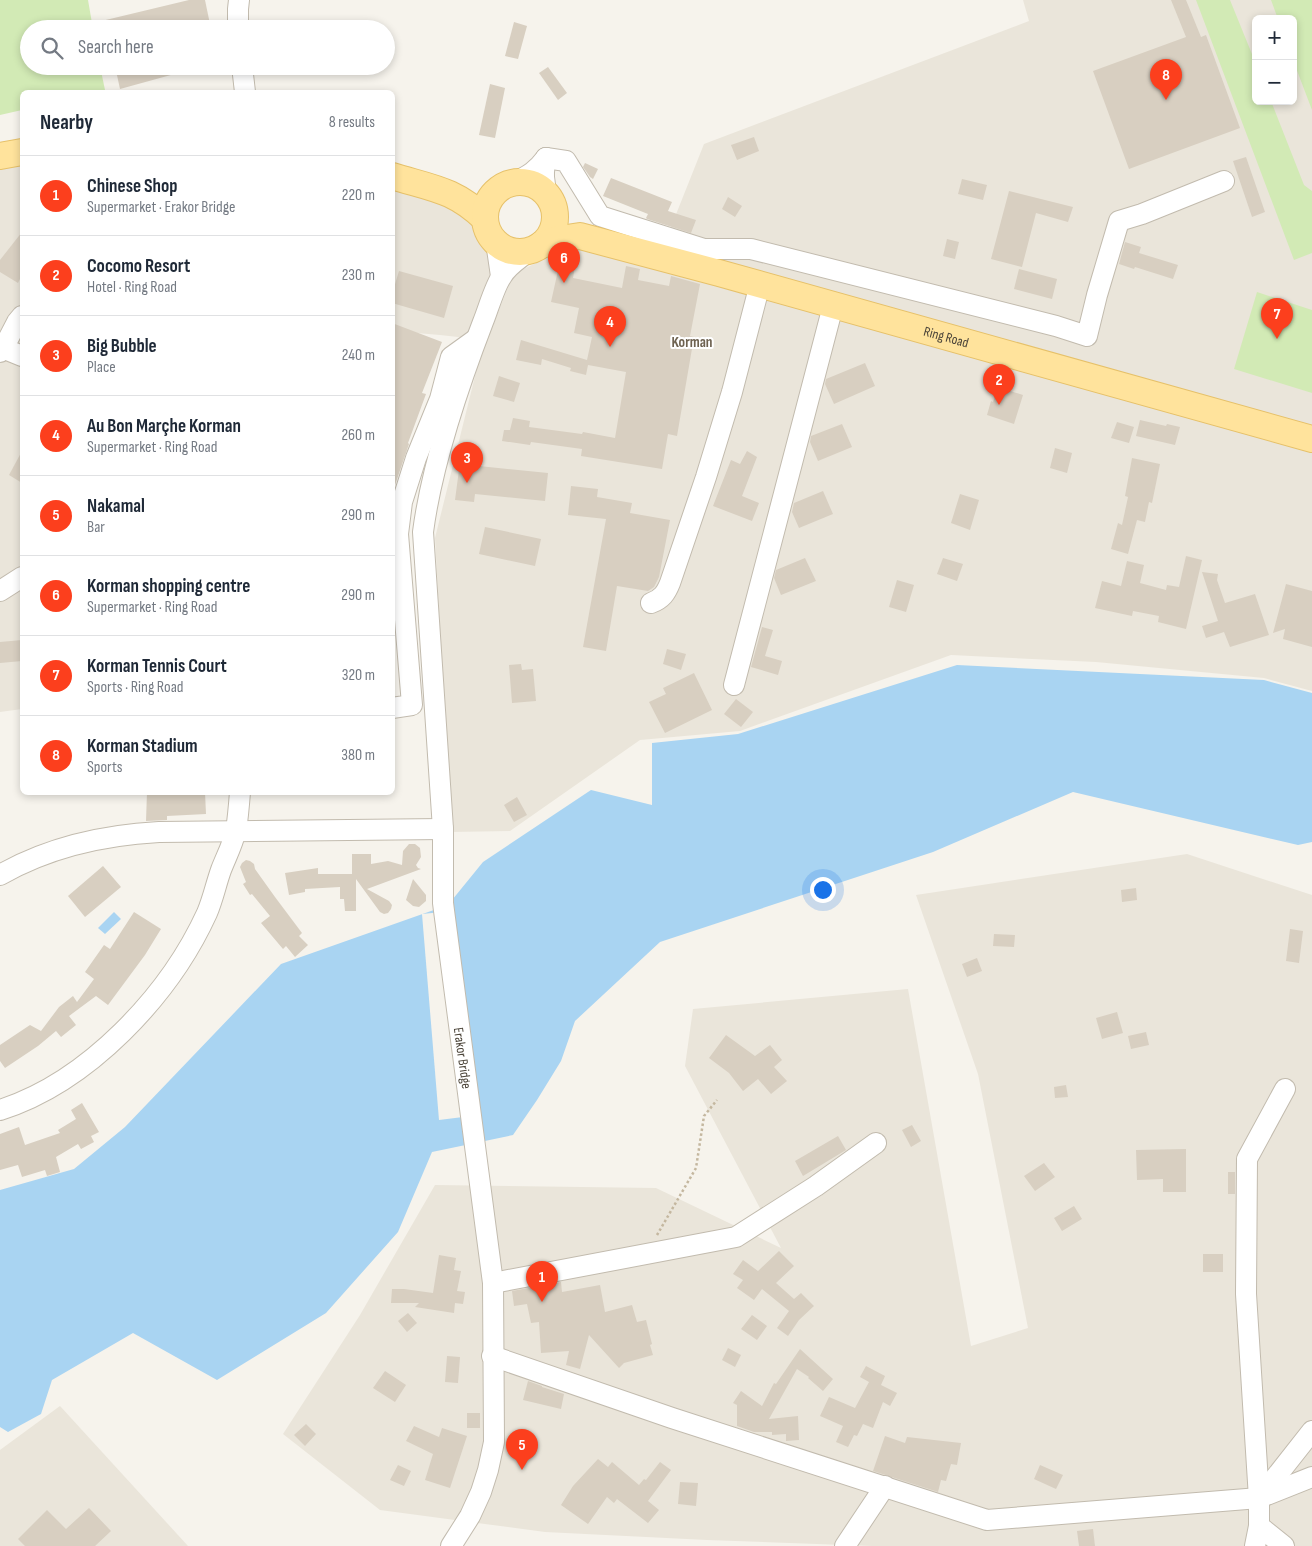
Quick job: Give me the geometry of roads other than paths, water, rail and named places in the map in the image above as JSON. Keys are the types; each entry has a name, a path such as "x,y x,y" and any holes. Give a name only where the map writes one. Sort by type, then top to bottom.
{"main road":[{"path":"0,156 20,152"},
{"path":"395,177 451,194 469,204 484,219"},
{"path":"451,194 524,182 533,184 541,188 566,223 580,236"},
{"path":"506,186 490,198 484,219 488,232 496,242 506,249 518,252 536,248 549,238 554,228 555,218 551,201"},
{"name":"Ring Road","path":"536,248 560,239 580,236 760,284 1312,439"}],"street":[{"path":"238,20 239,0"},
{"path":"243,75 245,90"},
{"path":"546,158 566,161 600,216 704,249 751,249 1056,326 1087,336 1097,295 1120,221 1224,181"},
{"path":"506,186 531,174 546,158"},
{"path":"546,158 543,178 551,201"},
{"path":"496,242 501,276"},
{"path":"501,276 515,262 536,248"},
{"name":"Erakor Bridge","path":"451,1546 476,1504 484,1484 494,1442 493,1283 443,903 443,829 423,536 426,507 453,410 476,339 501,276"},
{"path":"651,603 663,596 670,583 706,477 732,392 760,284"},
{"path":"734,686 833,306"},
{"path":"20,318 1,349 20,355"},
{"path":"395,708 412,705 398,534 402,502 440,398 451,357 476,339"},
{"path":"412,473 433,479"},
{"path":"398,534 423,536"},
{"path":"0,591 20,578"},
{"path":"401,581 426,578"},
{"path":"406,627 428,617"},
{"path":"411,687 433,688"},
{"path":"0,1110 26,1100 83,1066 114,1041 163,987 207,912 236,831 240,795"},
{"path":"0,875 30,859 58,849 108,836 130,833 443,829"},
{"path":"1255,1546 1259,1498 1246,1294 1247,1159 1285,1089"},
{"path":"493,1283 736,1238 816,1186 876,1142"},
{"path":"492,1356 672,1418 987,1520 1259,1498 1312,1477"},
{"path":"1259,1498 1312,1431"},
{"path":"845,1546 885,1486"},
{"path":"1258,1526 1284,1546"}],"water":[{"path":"957,665 1264,680 1312,693 1312,842 1298,845 1073,792 933,852 660,942 575,1021 561,1061 513,1135 432,1152 398,1232 326,1313 217,1380 133,1333 52,1380 41,1414 8,1432 0,1427 0,1190 74,1169 125,1127 281,964 448,905 483,862 591,790 652,805 652,743 738,734"},
{"path":"114,912 121,919 105,934 98,928"}],"place":[{"name":"Korman Stadium","path":"1166,100"},
{"name":"Korman shopping centre","path":"564,283"},
{"name":"Korman Tennis Court","path":"1277,339"},
{"name":"Au Bon Marçhe Korman","path":"610,347"},
{"name":"Cocomo Resort","path":"999,405"},
{"name":"Big Bubble","path":"467,483"},
{"name":"Chinese Shop","path":"542,1302"},
{"name":"Nakamal","path":"522,1470"}],"district":[{"name":"Korman","path":"692,342"}]}
